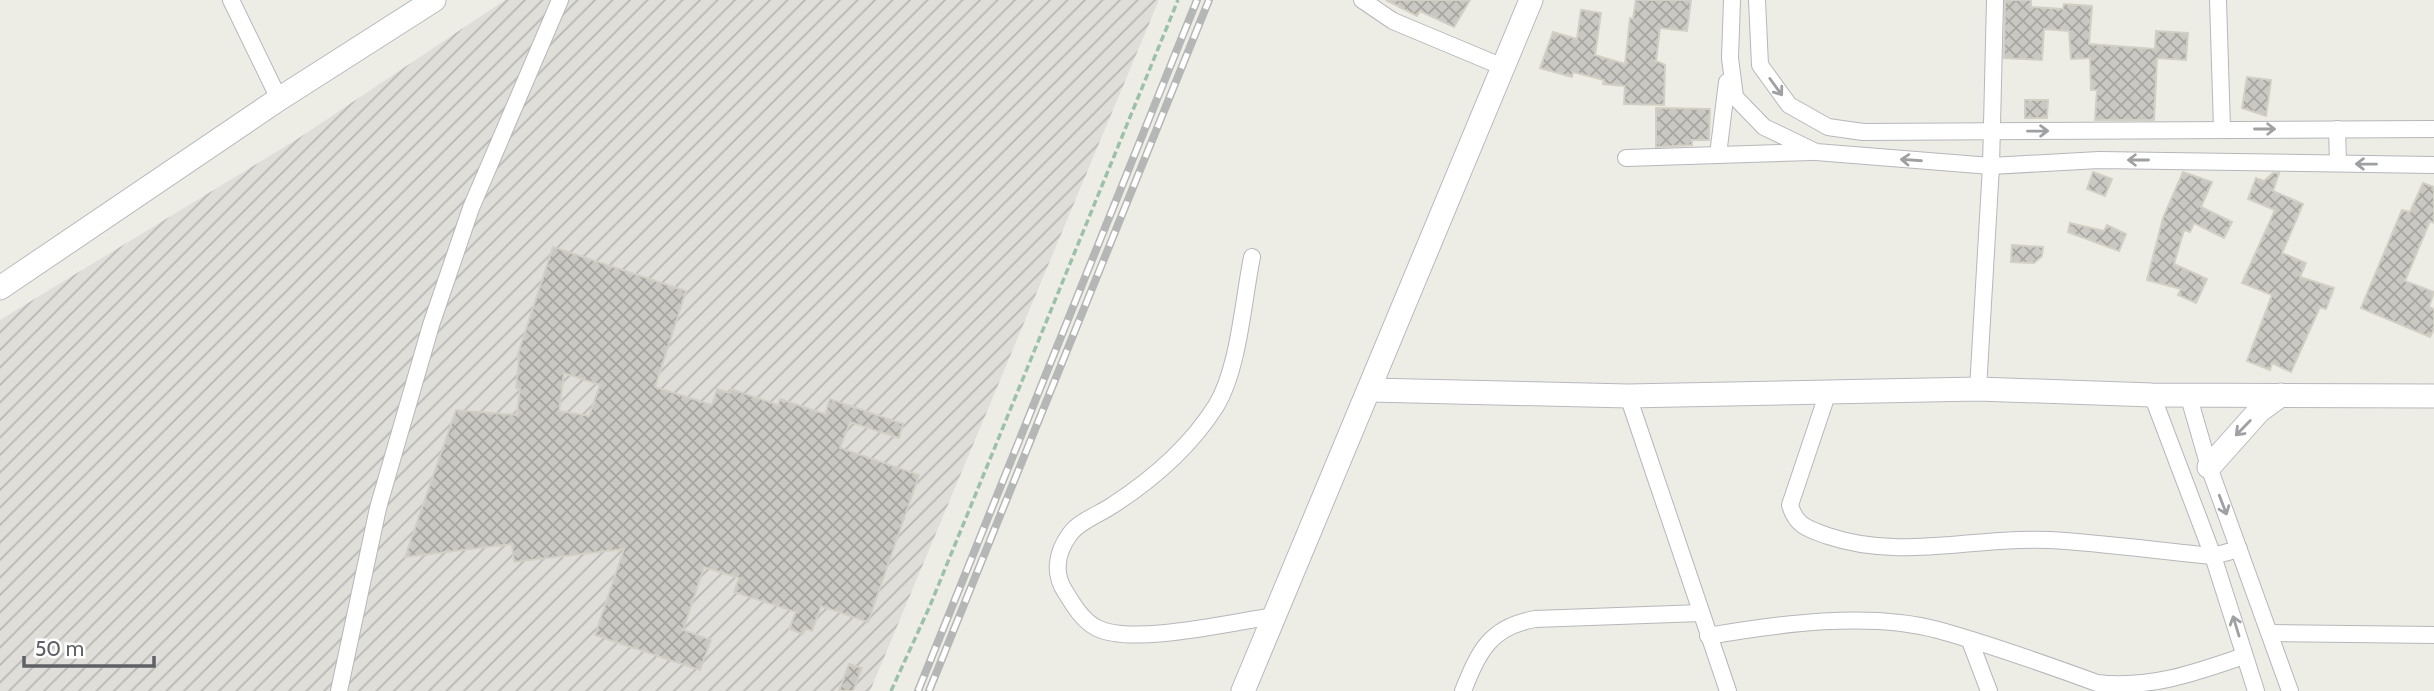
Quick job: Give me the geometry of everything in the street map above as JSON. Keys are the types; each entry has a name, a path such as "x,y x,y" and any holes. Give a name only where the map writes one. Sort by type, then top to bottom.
{"street":[{"path":"231,0 279,99"},
{"path":"0,288 279,99 434,0"},
{"path":"339,691 378,508 431,325 471,208 559,0"},
{"path":"1362,0 1394,21 1503,67"},
{"path":"1243,691 1531,0"},
{"path":"1718,155 1730,58 1732,0"},
{"path":"1757,0 1760,65 1789,105 1828,127 1863,132 2222,128 2434,129"},
{"path":"1978,389 1991,166 1995,0"},
{"path":"2218,0 2222,128"},
{"path":"1730,58 1735,97 1764,127 1816,152"},
{"path":"2337,129 2338,163"},
{"path":"1626,158 1816,152 1991,166 2099,160 2434,165"},
{"path":"1251,257 1233,358 1217,403 1200,428 1164,469 1070,533 1056,560 1059,583 1080,615 1095,628 1115,635 1142,635 1275,616"},
{"path":"1370,390 1628,396 1978,389 2152,395 2434,396"},
{"path":"1828,392 1790,505 1794,518 1803,527 1855,545 1919,549 2047,540 2213,556 2239,549"},
{"path":"2188,394 2208,467 2290,691"},
{"path":"2152,395 2213,556 2256,691"},
{"path":"2208,467 2259,411 2281,395"},
{"path":"1628,396 1728,691"},
{"path":"1463,691 1475,661 1493,636 1515,623 1535,619 1701,613"},
{"path":"1708,636 1768,626 1877,623 1937,630 2097,682 2121,686 2181,678 2244,656"},
{"path":"2271,633 2434,635"},
{"path":"1970,641 1989,691"}],"path":[{"path":"891,691 929,608 1178,0"}],"shaded area":[{"path":"505,0 1159,0 870,691 0,691 0,320 299,138"}],"building":[{"path":"1386,0 1470,0 1454,27 1420,11 1417,16"},
{"path":"1636,0 1691,0 1687,31 1660,28 1656,61 1665,65 1664,105 1624,104 1625,86 1603,84 1604,80 1573,72 1572,77 1540,68 1553,32 1577,39 1581,10 1601,13 1595,55 1625,64 1630,18 1633,19"},
{"path":"2005,0 2031,0 2031,7 2063,9 2064,4 2092,6 2089,44 2155,49 2156,31 2188,33 2186,60 2157,58 2154,120 2095,120 2097,90 2091,90 2090,58 2071,59 2069,31 2044,29 2042,60 2004,58"},
{"path":"2247,77 2271,80 2266,116 2242,108"},
{"path":"2025,100 2048,100 2047,118 2025,118"},
{"path":"1656,108 1710,109 1709,140 1692,140 1692,145 1656,147"},
{"path":"2093,172 2112,179 2105,196 2087,189"},
{"path":"2183,172 2212,182 2201,207 2232,222 2224,238 2194,223 2190,232 2184,230 2174,264 2207,279 2196,303 2178,295 2181,289 2147,280 2163,218"},
{"path":"2273,173 2279,173 2273,191 2303,204 2282,253 2306,263 2300,277 2334,288 2326,309 2320,307 2291,372 2272,363 2270,370 2247,361 2272,295 2242,283 2275,210 2248,199 2256,178 2264,181"},
{"path":"2423,183 2434,187 2434,223 2430,221 2405,281 2434,292 2429,307 2434,309 2434,329 2430,337 2361,308 2402,210 2410,212"},
{"path":"2070,223 2104,231 2107,225 2126,234 2119,251 2068,232"},
{"path":"2012,245 2043,247 2042,256 2034,263 2011,262"},
{"path":"553,247 686,291 655,387 712,405 717,389 730,393 731,389 778,405 780,399 825,414 830,399 903,424 899,438 850,422 840,448 919,475 868,622 821,606 812,631 805,628 803,634 789,629 796,612 734,592 739,578 704,567 683,630 711,640 700,670 595,635 624,549 514,562 512,544 405,557 456,410 517,415 520,389 516,388 517,357","holes":["564,373 600,385 589,416 559,411"]},
{"path":"849,664 862,668 853,691 839,691"}],"railway":[{"path":"918,691 1197,0"},
{"path":"929,691 1209,0"}]}
